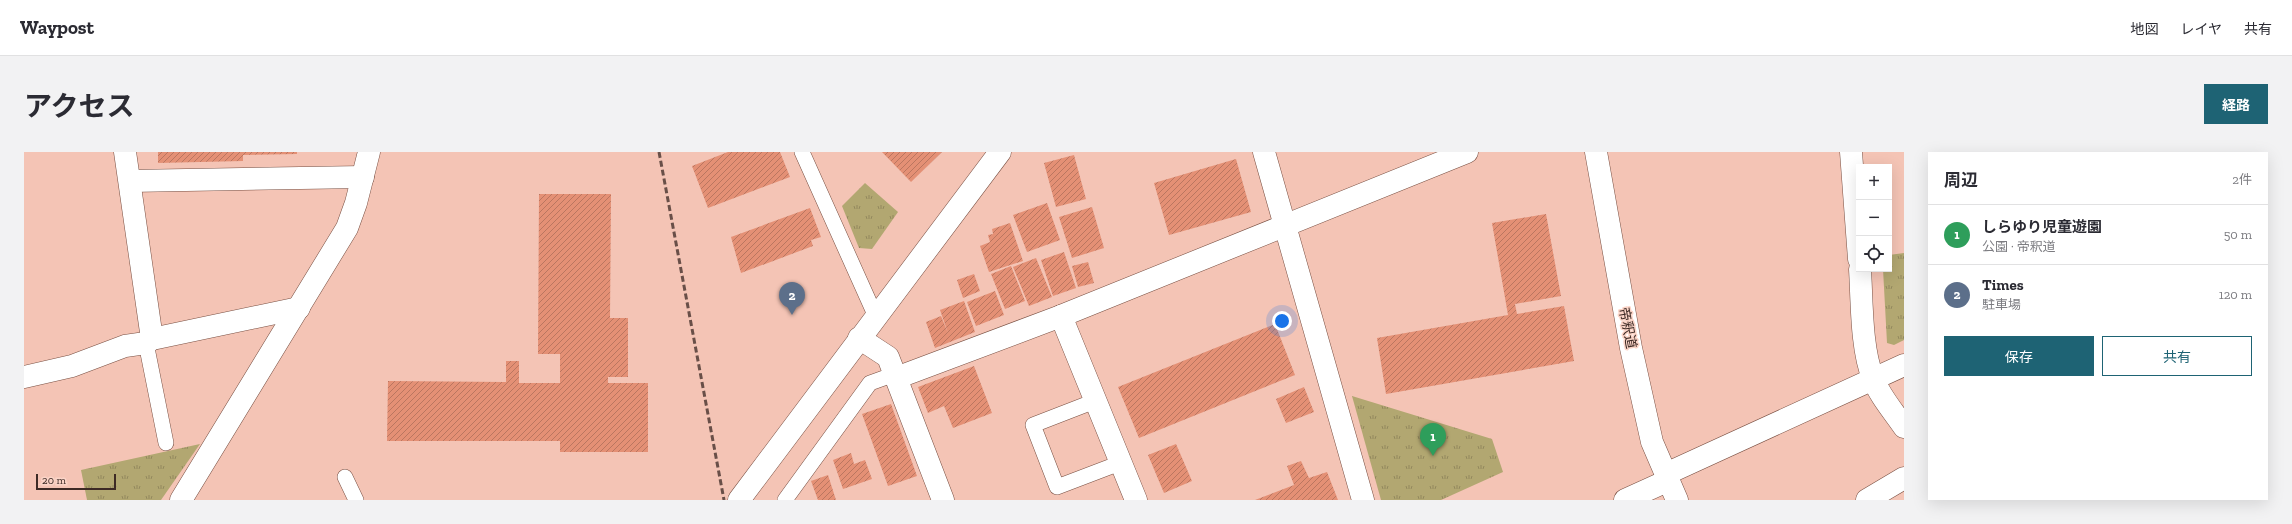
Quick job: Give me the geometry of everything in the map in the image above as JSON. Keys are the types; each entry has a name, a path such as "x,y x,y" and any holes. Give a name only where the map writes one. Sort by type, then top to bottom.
{"street":[{"path":"125,152 130,181 149,341"},
{"path":"181,500 347,228 369,152"},
{"path":"739,500 1000,152"},
{"path":"1264,152 1363,500"},
{"path":"896,376 1061,316 1285,224 1467,152"},
{"name":"帝釈道","path":"1596,152 1632,348 1652,442 1677,500"},
{"path":"1851,152 1857,236"},
{"path":"130,181 363,177"},
{"path":"1860,272 1867,362 1873,379 1904,427"},
{"path":"24,377 72,366 126,346 298,308"},
{"path":"1061,316 1136,500"},
{"path":"859,338 888,357 943,500"},
{"path":"1625,500 1667,481 1668,473 1904,365"},
{"path":"1867,500 1904,478"}],"lane":[{"path":"802,152 876,317"},
{"path":"149,341 166,443"},
{"path":"786,500 870,383 896,376"},
{"path":"1095,401 1033,425 1057,487 1120,463"},
{"path":"345,478 356,500"}],"green space":[{"path":"865,183 898,212 872,249 859,248 842,206"},
{"path":"1904,253 1904,340 1894,345 1887,343 1883,272 1892,272 1892,255"},
{"path":"1352,396 1492,439 1503,472 1441,500 1381,500"},
{"path":"200,444 161,500 87,500 81,470"}],"building":[{"path":"158,152 297,152 297,154 243,155 243,161 158,163"},
{"path":"728,152 780,152 790,177 708,208 692,166"},
{"path":"882,152 942,152 911,182"},
{"path":"1074,155 1086,199 1056,207 1044,163"},
{"path":"1236,159 1251,212 1169,235 1154,183"},
{"path":"539,194 611,194 610,318 628,318 628,377 608,377 608,383 648,383 648,452 560,452 560,441 387,441 388,381 506,382 506,361 519,361 519,383 560,383 560,354 538,354"},
{"path":"1047,203 1060,240 1027,252 1013,215"},
{"path":"1092,207 1104,248 1072,258 1059,217"},
{"path":"810,208 821,237 811,240 813,246 741,273 731,237"},
{"path":"1546,214 1561,296 1515,304 1517,314 1564,306 1574,361 1386,394 1377,338 1508,315 1492,223"},
{"path":"1010,223 1023,261 989,272 980,246 990,242 988,235 993,234 992,229"},
{"path":"1064,252 1076,288 1053,296 1041,260"},
{"path":"1036,258 1052,297 1029,306 1013,267"},
{"path":"1088,262 1094,283 1078,287 1072,266"},
{"path":"1011,266 1025,301 1005,309 991,274"},
{"path":"974,274 980,291 963,298 957,280"},
{"path":"995,291 1004,315 976,326 967,302"},
{"path":"964,301 975,332 935,348 926,322 941,316 948,333 940,310"},
{"path":"1275,324 1295,375 1139,438 1118,387"},
{"path":"974,366 992,413 953,428 944,406 928,413 918,387"},
{"path":"1304,387 1314,412 1286,423 1276,399"},
{"path":"891,404 917,476 888,486 862,414"},
{"path":"1176,444 1192,481 1164,493 1148,455"},
{"path":"851,453 854,464 865,460 872,479 843,489 833,460"},
{"path":"1301,461 1309,478 1327,472 1338,500 1255,500 1294,485 1287,466"},
{"path":"828,475 836,500 818,500 811,481"}],"railway":[{"path":"659,152 724,500"}],"place":[{"name":"Times","path":"792,315"},
{"name":"しらゆり児童遊園","path":"1433,456"}]}
